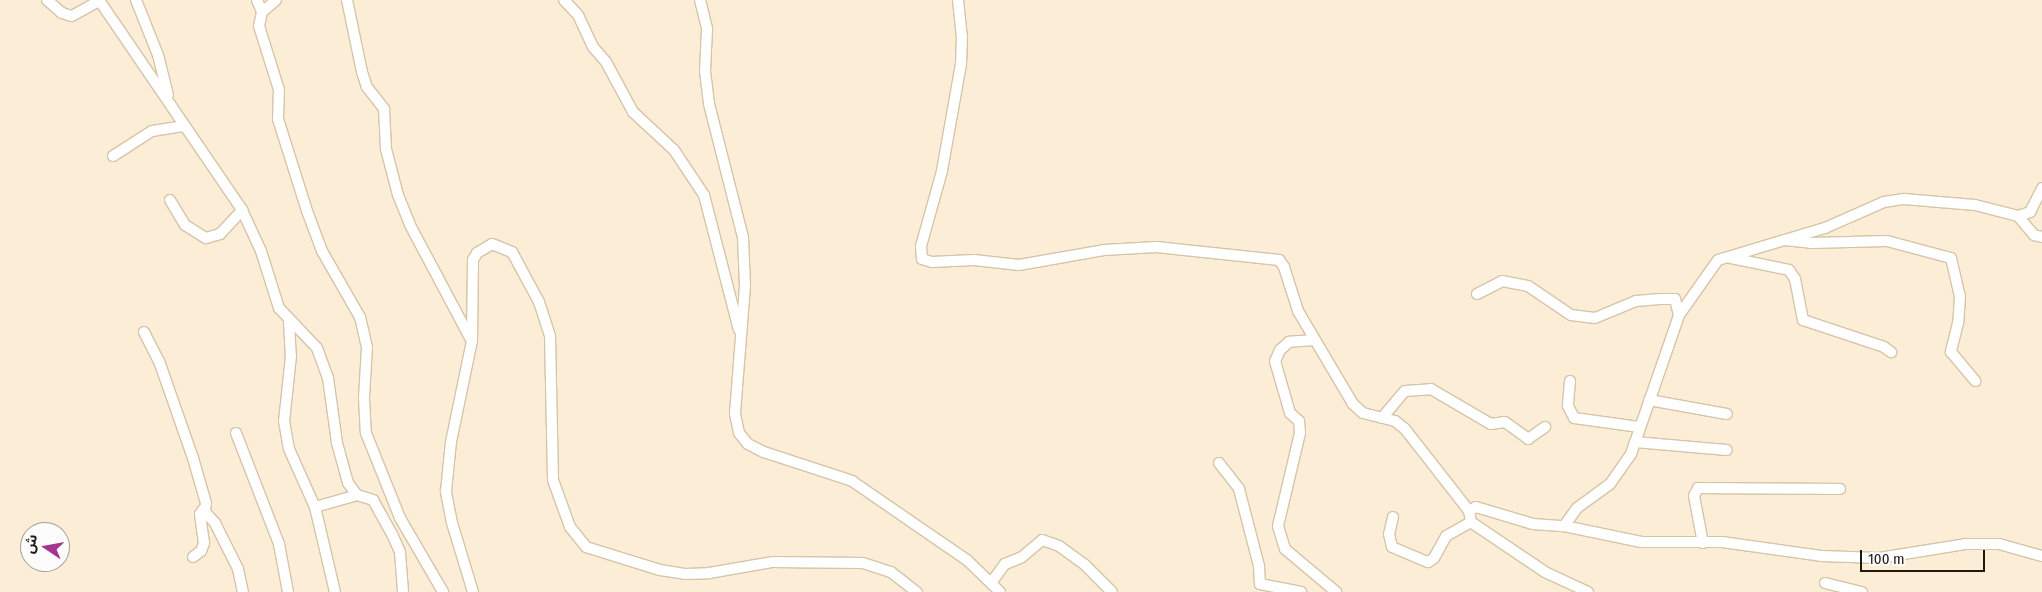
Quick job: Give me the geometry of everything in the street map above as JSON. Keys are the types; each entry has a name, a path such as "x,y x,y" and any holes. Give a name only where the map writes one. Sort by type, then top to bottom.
{"street":[{"path":"47,0 62,13 72,16 99,1 170,101 242,210 261,251 279,308 289,322 316,348 322,360 328,378 342,465 348,483 357,495"},
{"path":"136,0 158,55 170,101"},
{"path":"257,0 262,12 259,26 279,90 278,118 307,211 322,251 362,325 367,347 364,398 368,439 400,518 443,592"},
{"path":"262,12 276,0"},
{"path":"347,0 362,72 367,87 384,108 386,149 398,196 410,225 472,341"},
{"path":"564,0 578,15 593,47 606,62 633,112 674,150 704,195 740,334"},
{"path":"700,0 708,29 704,71 709,104 743,237 745,286 735,414 739,433 748,444 852,481 967,560 1000,592"},
{"path":"958,0 962,36 961,64 942,171 921,246 922,259 932,262 974,260 1018,265 1104,250 1156,247 1279,260 1284,267 1298,311 1353,404 1364,413 1395,421 1405,429 1469,510 1471,522 1545,572 1588,592"},
{"path":"113,156 152,131 185,126"},
{"path":"1564,526 1577,508 1610,484 1630,454 1679,315 1712,264 1725,257 1847,221 1884,202 1904,199 1975,205 2018,216 2030,212 2042,188"},
{"path":"170,200 185,225 206,238 220,234 242,210"},
{"path":"2018,216 2034,235 2042,237"},
{"path":"1781,240 1811,243 1887,241 1951,258 1960,297 1958,323 1951,352 1975,381"},
{"path":"473,592 454,532 446,491 451,442 472,341 473,260 484,248 492,244 503,246 512,252 539,302 550,336 553,480 570,527 586,547 660,570 685,574 709,573 773,562 863,563 891,572 917,592"},
{"path":"1725,257 1789,270 1795,279 1803,320 1884,347 1891,352"},
{"path":"1477,294 1502,281 1528,286 1571,315 1595,318 1636,301 1660,298 1675,299 1679,315"},
{"path":"289,322 291,356 284,421 289,450 315,507 335,592"},
{"path":"144,332 159,361 193,458 206,504 205,511 238,569 244,592"},
{"path":"1315,340 1289,342 1280,350 1276,361 1290,413 1299,421 1300,433 1278,526 1285,549 1336,592"},
{"path":"1570,381 1568,406 1574,418 1640,427"},
{"path":"1382,418 1405,391 1431,389 1491,424 1505,422 1528,439 1545,427"},
{"path":"1649,400 1727,414"},
{"path":"236,433 279,544 288,592"},
{"path":"1635,442 1728,450"},
{"path":"1219,463 1239,489 1259,566 1260,584 1301,592"},
{"path":"1703,542 1694,496 1698,488 1840,489"},
{"path":"315,507 357,495 373,500 400,552 404,592"},
{"path":"1469,510 1476,507 1533,524 1564,526 1640,542 1703,542 1861,559 1918,554 1966,544 1999,544 2042,556"},
{"path":"193,557 201,551 204,543 200,514 205,511"},
{"path":"1393,517 1389,534 1392,547 1428,562 1434,558 1446,536 1471,522"},
{"path":"991,583 1005,564 1022,557 1042,540 1059,546 1086,565 1112,592"},
{"path":"1825,583 1862,592"}]}
